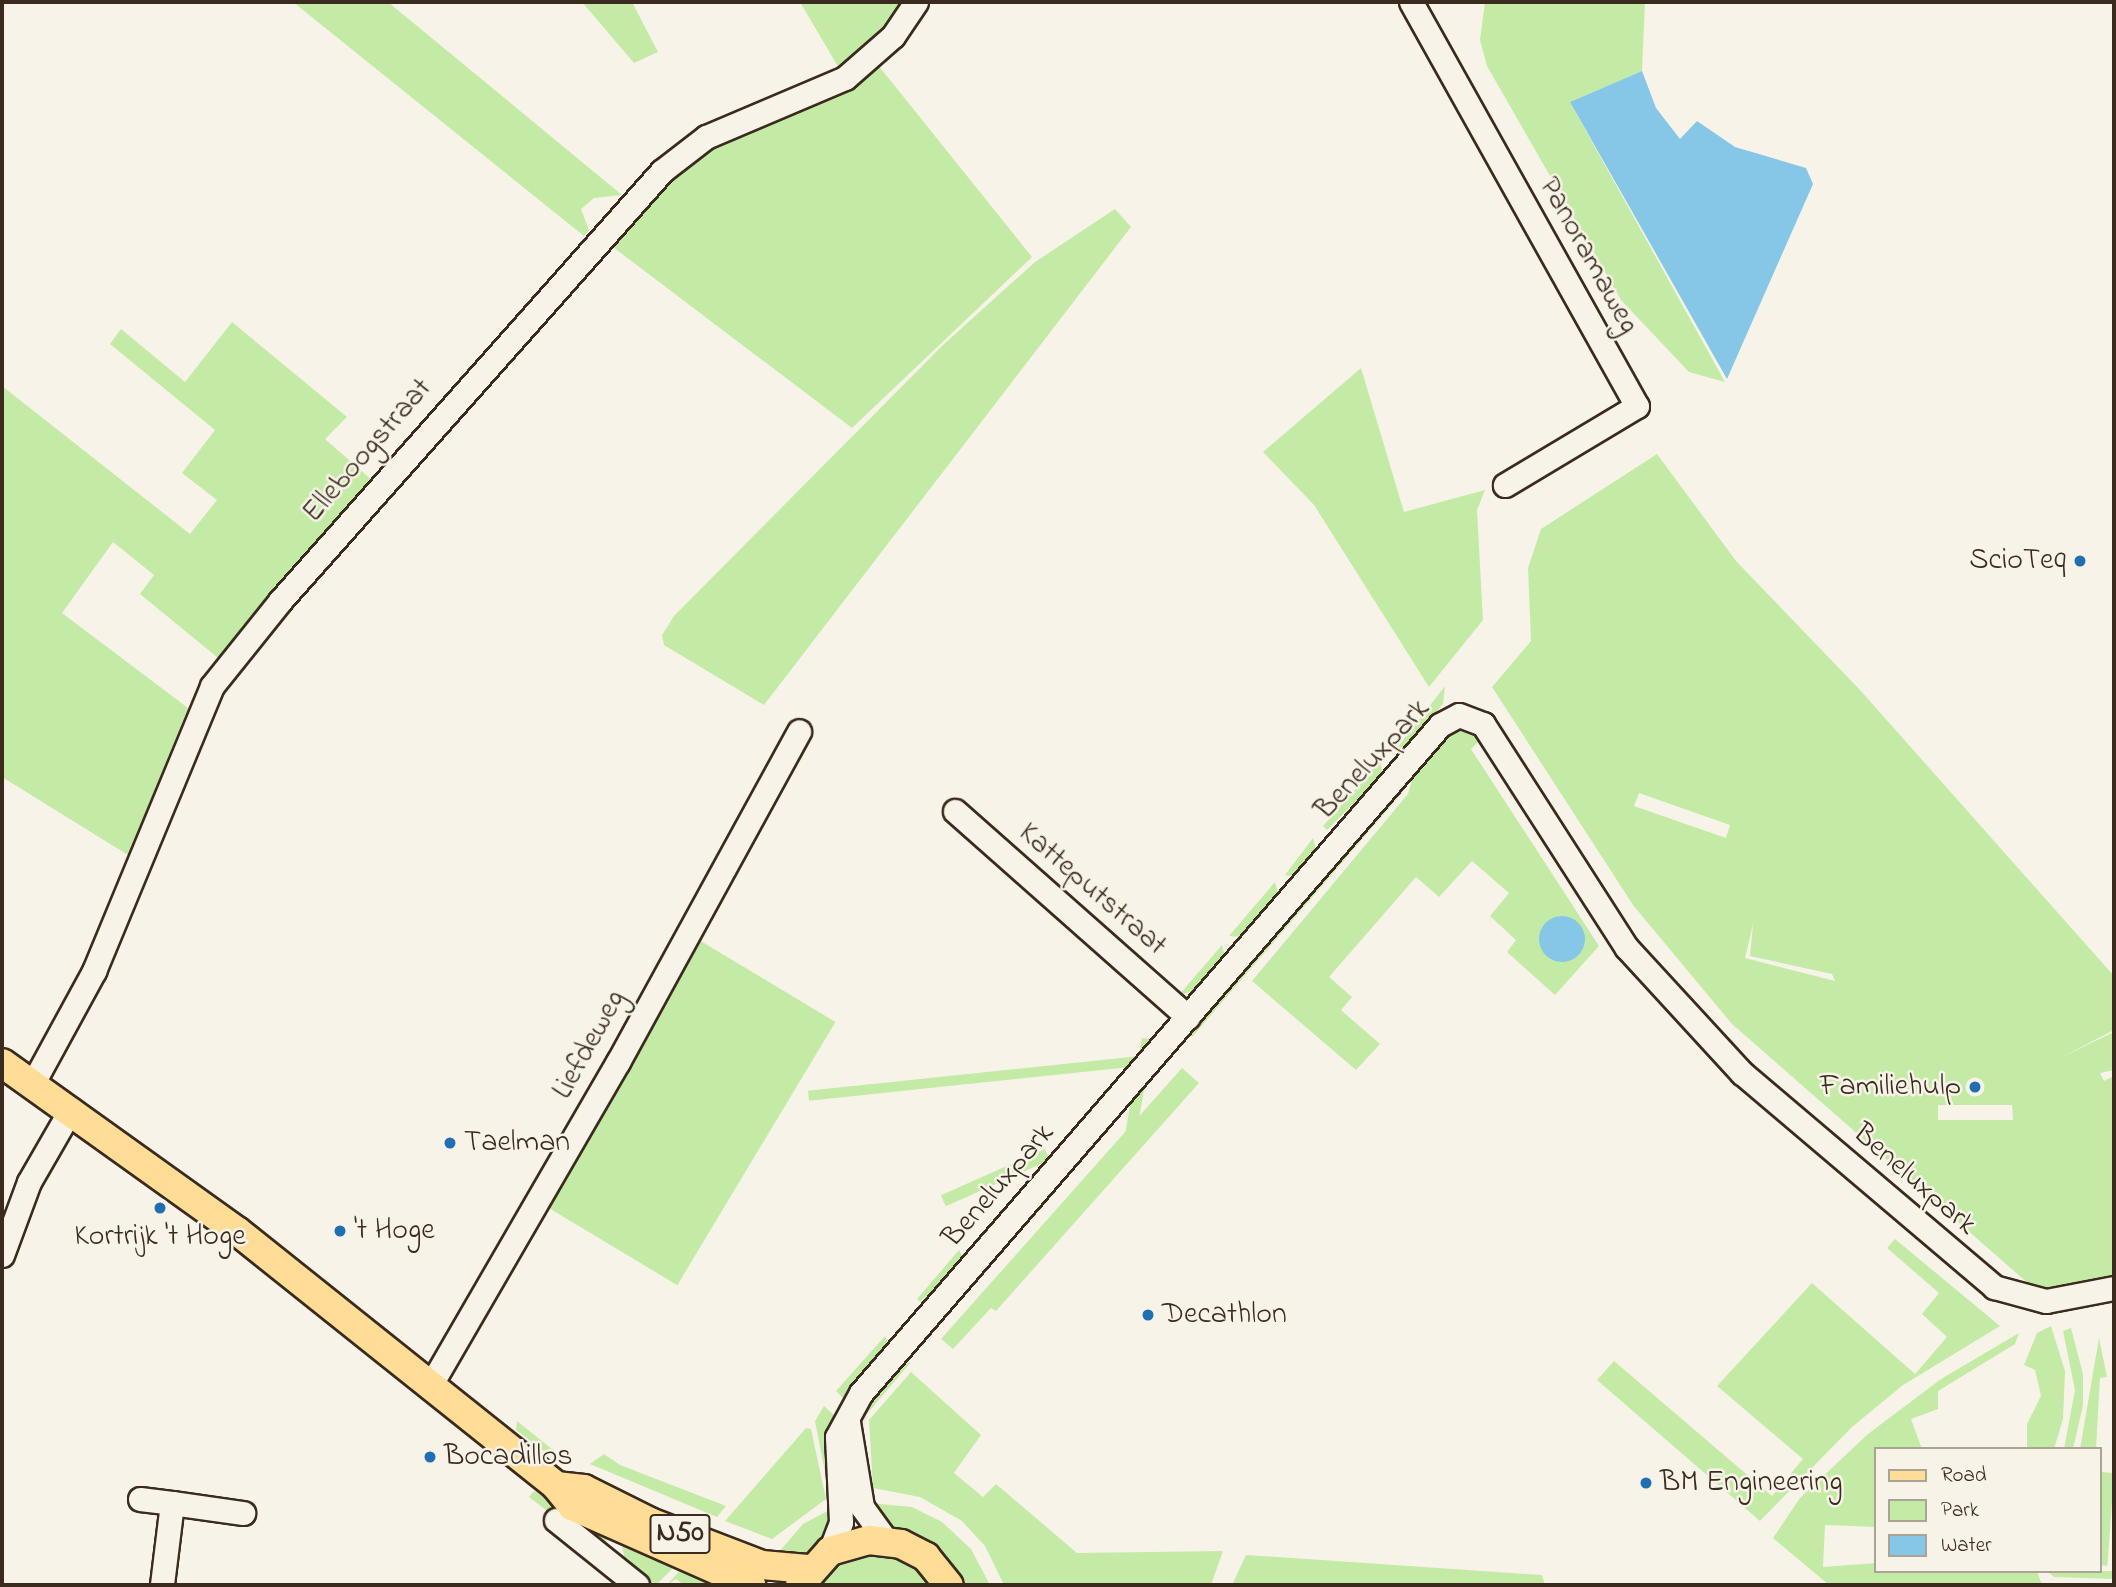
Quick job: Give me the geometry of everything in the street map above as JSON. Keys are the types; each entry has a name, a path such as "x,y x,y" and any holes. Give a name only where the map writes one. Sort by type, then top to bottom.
{"main road":[{"name":"N50","path":"2,1063 71,1109 430,1386 556,1486 572,1506 626,1535 751,1585"},
{"name":"N50","path":"556,1486 584,1489 650,1522 762,1565 804,1577 830,1551 886,1540"},
{"path":"886,1540 926,1557 948,1585"}],"street":[{"name":"Elleboogstraat","path":"33,1083 94,971 206,697 280,601 662,172 706,137 845,78 892,36 916,2"},
{"name":"Panoramaweg","path":"1411,2 1637,406 1505,485"},
{"name":"Beneluxpark","path":"830,1551 842,1513 835,1453 861,1393 1440,725 1469,715 1483,724 1627,948 1742,1073 1994,1287 2055,1302 2114,1289"},
{"name":"Liefdeweg","path":"430,1386 618,1062 799,731"},
{"name":"Katteputstraat","path":"955,811 1188,1017"},
{"path":"2,1255 29,1182 71,1109"},
{"path":"848,1419 862,1507 886,1540"},
{"path":"140,1499 243,1513"},
{"path":"162,1585 172,1503"},
{"path":"556,1520 637,1585"}],"green space":[{"path":"293,2 388,2 622,195 594,198 581,209 589,230 584,236"},
{"path":"582,2 632,2 658,52 634,63"},
{"path":"800,2 907,2 840,70"},
{"path":"1485,2 1645,2 1642,71 1570,102 1725,382 1689,372 1621,300 1487,66 1480,40"},
{"path":"878,65 1032,257 852,428 605,241 663,178 712,144"},
{"path":"1115,209 1131,227 764,705 664,645 662,635 674,616 943,345 1035,262"},
{"path":"232,322 347,417 325,439 373,481 223,662 140,594 154,575 113,542 62,613 188,708 128,855 2,777 2,386 190,534 217,500 182,473 215,430 110,344 121,329 185,382"},
{"path":"1361,368 1404,512 1485,490 1477,510 1483,620 1429,687 1314,505 1263,452"},
{"path":"1657,454 1736,561 1860,690 2114,976 2114,1030 2060,1058 2114,1032 2114,1070 2100,1073 2104,1081 2114,1076 2114,1278 2038,1292 1732,1024 1633,905 1492,687 1531,641 1528,568 1541,529","holes":["1639,793 1730,825 1726,838 1634,806","1753,924 1750,956 1832,974 1835,981 1745,958","1938,1105 2012,1105 2013,1120 1938,1120"]},
{"path":"1445,686 1443,704 1405,748 1397,748"},
{"path":"1455,729 1481,739 1471,749 1599,946 1555,995 1507,952 1516,940 1490,916 1509,893 1472,861 1439,897 1416,877 1329,977 1352,997 1341,1010 1380,1044 1356,1070 1252,981 1408,794 1415,770"},
{"path":"1380,761 1383,774 1327,830 1323,826"},
{"path":"1407,777 1402,793 1192,1037 1186,1032"},
{"path":"1313,838 1316,849 1292,876 1285,875"},
{"path":"1275,882 1278,893 1241,937 1229,936"},
{"path":"694,937 835,1022 677,1285 536,1200"},
{"path":"1222,945 1225,957 1194,991 1179,995"},
{"path":"1142,1038 1153,1040 1134,1145 1123,1143"},
{"path":"1168,1053 1169,1063 809,1101 808,1091"},
{"path":"1182,1068 1199,1083 996,1311 991,1308 953,1349 941,1339"},
{"path":"1045,1149 1050,1160 946,1206 941,1195"},
{"path":"1895,1239 2000,1326 1903,1385 1852,1427 1760,1521 1597,1380 1614,1361 1772,1496 1803,1459 1717,1386 1812,1283 1915,1374 1947,1337 1922,1314 1939,1293 1887,1248"},
{"path":"959,1250 964,1259 920,1302 917,1299"},
{"path":"2051,1326 2065,1371 2063,1419 2055,1447 2027,1447 2027,1424 2041,1396 2035,1370 2024,1365 2037,1333"},
{"path":"2071,1328 2083,1374 2083,1405 2073,1447 2064,1447 2075,1390 2063,1331"},
{"path":"2019,1333 2015,1344 1938,1391 1938,1409 1911,1419 1921,1447 1874,1447 1874,1527 1825,1525 1823,1567 1874,1563 1874,1573 2038,1573 2042,1585 1829,1585 1773,1538 1800,1498 1868,1434 1941,1379"},
{"path":"885,1336 889,1346 844,1399 836,1391"},
{"path":"2099,1338 2107,1377 2100,1378 2096,1447 2080,1447"},
{"path":"911,1362 866,1415 861,1443 867,1406 900,1363"},
{"path":"911,1372 981,1435 954,1473 983,1497 996,1484 1077,1553 1223,1551 1211,1585 1004,1585 985,1546 962,1521 920,1497 873,1488 869,1420"},
{"path":"824,1406 835,1416 826,1461 830,1498 815,1421"},
{"path":"517,1421 568,1462 560,1463 516,1430"},
{"path":"806,1428 811,1429 826,1499 772,1539 725,1521"},
{"path":"604,1454 620,1465 726,1506 717,1517 590,1464"},
{"path":"2102,1472 2114,1473 2107,1566 2102,1565"},
{"path":"534,1491 607,1536 606,1546 554,1516 529,1497"},
{"path":"870,1503 912,1507 942,1522 971,1549 990,1585 962,1585 883,1522"},
{"path":"833,1508 828,1536 813,1552 773,1559 803,1524"},
{"path":"621,1540 677,1564 656,1585 625,1561"},
{"path":"875,1553 916,1566 934,1585 818,1585 834,1567"},
{"path":"1246,1555 1542,1575 1545,1585 1232,1585"},
{"path":"684,1566 732,1585 684,1585 676,1579 667,1585"},
{"path":"2114,1571 2114,1579 2054,1577 2049,1573"}],"water":[{"path":"1642,71 1656,108 1680,139 1697,121 1735,147 1806,168 1813,184 1727,379 1570,102"},
{"path":"1562,916 1578,923 1585,939 1578,955 1562,962 1546,955 1539,939 1546,923"}],"place":[{"name":"ScioTeq","path":"2080,561"},
{"name":"Familiehulp","path":"1975,1087"},
{"name":"Taelman","path":"450,1143"},
{"name":"Kortrijk 't Hoge","path":"160,1208"},
{"name":"'t Hoge","path":"340,1231"},
{"name":"Decathlon","path":"1148,1315"},
{"name":"Bocadillos","path":"430,1457"},
{"name":"BM Engineering","path":"1646,1483"}]}
